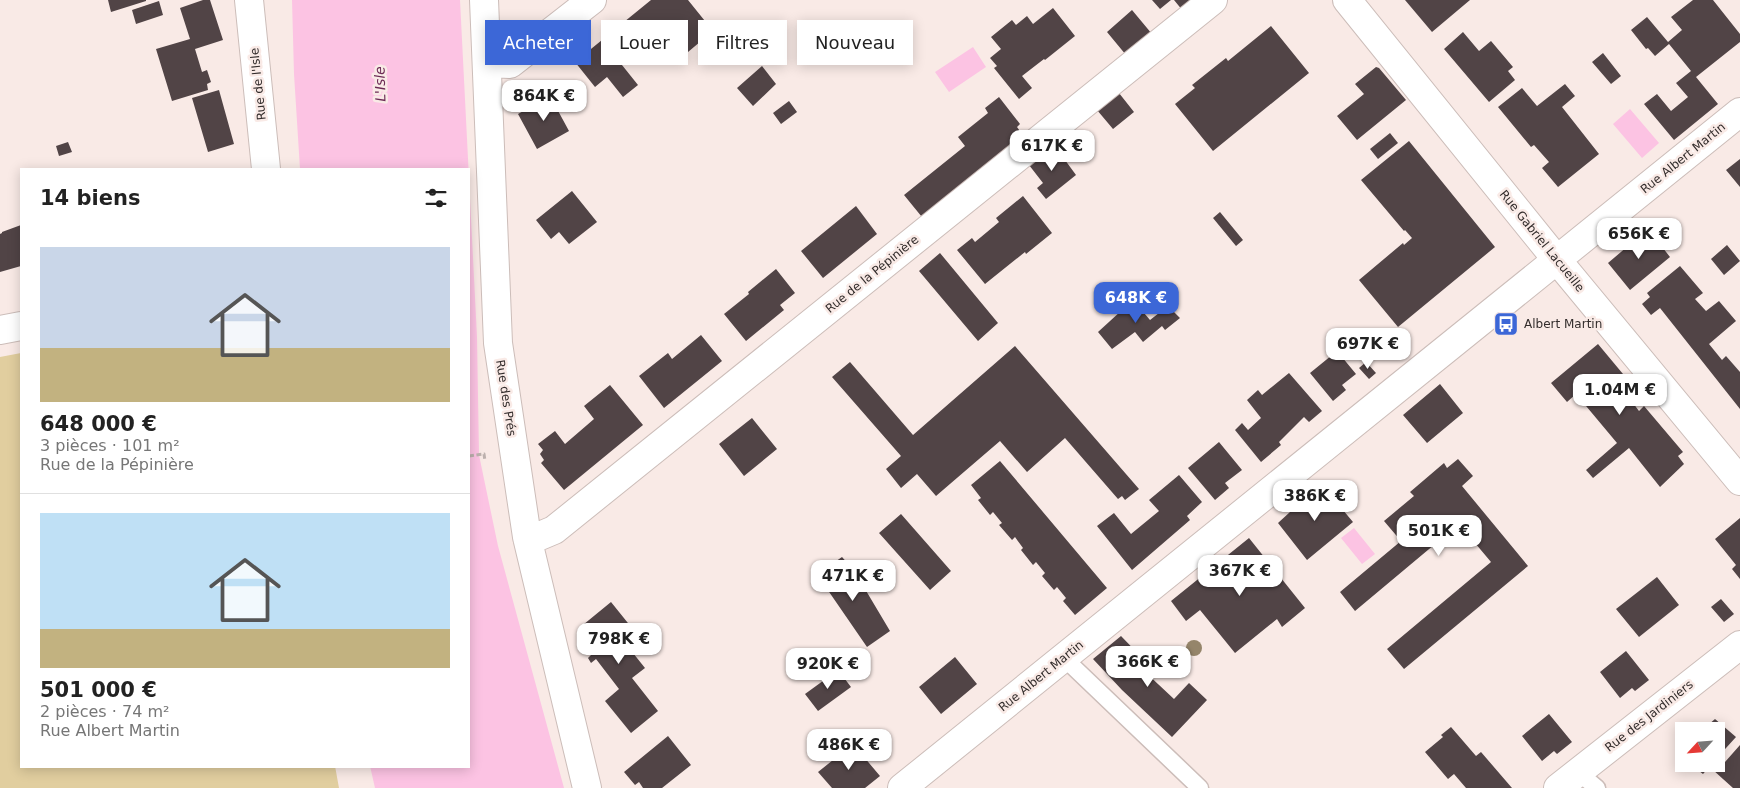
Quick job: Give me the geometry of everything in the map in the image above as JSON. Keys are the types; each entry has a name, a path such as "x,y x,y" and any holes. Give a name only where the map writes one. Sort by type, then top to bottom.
{"street":[{"name":"Rue de l'Isle","path":"250,0 266,168"},
{"name":"Rue des Prés","path":"484,0 485,21"},
{"path":"566,20 592,0"},
{"name":"Rue de la Pépinière","path":"527,537 535,538 554,530 1213,0"},
{"name":"Rue Gabriel Lacueille","path":"1347,0 1557,260 1740,481"},
{"name":"Rue des Prés","path":"487,65 498,343 527,537 587,788"},
{"name":"Rue Albert Martin","path":"902,788 1740,112"},
{"path":"0,330 20,326"},
{"name":"Rue des Jardiniers","path":"1578,783 1740,645"}],"lane":[{"path":"1064,658 1200,788"}],"shaded area":[{"path":"20,353 20,768 335,768 339,788 0,788 0,357"}],"water":[{"name":"L'Isle","path":"292,0 460,0 469,168 300,168"},
{"path":"973,47 986,67 949,92 935,72"},
{"path":"1630,109 1659,143 1642,158 1613,124"},
{"path":"470,198 477,337 479,455 498,546 564,788 375,788 370,768 470,768"},
{"path":"1354,528 1375,554 1362,564 1341,538"}],"building":[{"path":"108,0 146,0 146,1 111,12"},
{"path":"203,0 210,0 223,40 195,49 202,72 207,70 211,82 207,84 208,90 172,101 156,49 190,39 180,8"},
{"path":"651,0 688,0 704,20 698,20 698,44 688,52 688,20 626,20"},
{"path":"1152,0 1171,0 1160,9"},
{"path":"1174,0 1198,0 1183,11"},
{"path":"1405,0 1470,0 1432,32"},
{"path":"1693,0 1713,0 1740,34 1740,42 1696,77 1718,104 1674,140 1644,104 1657,94 1671,111 1688,97 1676,83 1691,71 1669,44 1655,56 1648,48 1646,49 1631,30 1647,17 1668,42 1682,30 1671,17"},
{"path":"159,1 163,15 136,24 132,10"},
{"path":"1053,8 1075,36 1022,76 1032,88 1019,99 994,68 997,66 990,58 1001,49 991,37 1012,20 1016,25 1027,16 1033,24"},
{"path":"1132,10 1152,34 1126,55 1107,32"},
{"path":"1271,26 1309,73 1213,151 1175,104 1195,88 1192,85 1226,58 1228,61"},
{"path":"1463,32 1479,51 1491,41 1513,67 1508,71 1515,80 1489,102 1444,49"},
{"path":"601,41 601,65 622,65 638,85 623,97 607,77 595,87 577,65 591,65 591,49"},
{"path":"1603,53 1621,76 1611,84 1592,62"},
{"path":"762,66 776,84 753,106 737,88"},
{"path":"1376,67 1379,68 1406,100 1357,140 1337,116 1364,94 1355,84"},
{"path":"1565,84 1575,96 1562,107 1599,154 1558,187 1542,168 1549,162 1534,145 1531,147 1498,107 1522,88 1537,106"},
{"path":"219,90 234,144 208,152 192,98"},
{"path":"1119,93 1134,112 1113,129 1097,110"},
{"path":"550,96 569,131 537,149 518,114"},
{"path":"999,97 1020,124 1017,127 1022,134 1013,142 1018,148 926,222 904,195 965,146 958,137 988,113 985,108"},
{"path":"789,101 797,112 781,124 773,113"},
{"path":"1390,133 1398,143 1378,159 1370,149"},
{"path":"1409,141 1495,247 1398,327 1359,280 1403,243 1404,245 1412,238 1361,180"},
{"path":"68,142 72,152 59,156 56,146"},
{"path":"1054,145 1076,175 1046,199 1037,188 1043,183 1029,165"},
{"path":"1740,159 1740,187 1726,170"},
{"path":"572,191 597,222 569,244 559,232 551,239 536,220"},
{"path":"1023,196 1052,233 985,284 957,250 972,238 975,242 999,222 996,218"},
{"path":"856,206 877,234 823,278 801,251"},
{"path":"1220,212 1243,240 1236,246 1213,218"},
{"path":"20,225 20,266 0,272 0,234"},
{"path":"1648,229 1670,257 1630,290 1608,263"},
{"path":"1727,245 1740,261 1724,275 1711,259"},
{"path":"940,253 998,323 978,341 919,271"},
{"path":"1680,266 1703,293 1695,299 1706,311 1719,301 1736,321 1709,344 1722,360 1726,356 1740,372 1740,409 1660,308 1651,315 1642,304 1650,297 1647,293"},
{"path":"776,269 795,293 780,305 784,310 746,341 724,314"},
{"path":"1133,300 1150,320 1168,306 1180,318 1165,330 1162,326 1143,342 1135,332 1112,349 1098,332"},
{"path":"701,335 722,361 664,408 639,376 668,353 672,359"},
{"path":"1598,344 1638,392 1630,399 1639,411 1644,406 1683,452 1678,456 1684,464 1660,487 1629,448 1593,478 1586,470 1617,443 1576,394 1567,402 1551,383"},
{"path":"1015,346 1139,489 1125,500 1122,496 1118,499 1065,438 1027,472 1000,441 936,496 917,474 901,488 886,469 901,456 832,377 850,362 913,435"},
{"path":"1337,351 1356,374 1342,385 1346,390 1333,401 1310,373"},
{"path":"1366,362 1376,373 1369,379 1359,368"},
{"path":"1289,373 1322,411 1309,422 1304,417 1279,442 1281,445 1261,462 1235,430 1242,423 1248,430 1261,418 1247,400 1258,390 1262,395"},
{"path":"1440,384 1463,413 1427,443 1403,415"},
{"path":"610,385 643,425 564,490 541,463 544,460 540,454 543,450 538,444 555,431 565,444 594,419 584,406"},
{"path":"752,418 777,449 744,476 719,444"},
{"path":"1219,442 1242,470 1225,483 1229,488 1215,500 1188,468"},
{"path":"1458,459 1473,476 1462,486 1528,566 1404,669 1387,649 1491,562 1459,524 1355,611 1340,592 1401,541 1384,521 1414,496 1410,492 1444,463 1447,468"},
{"path":"1000,461 1107,588 1075,615 1063,601 1066,598 1057,587 1054,590 1042,576 1045,573 1036,562 1033,565 1021,550 1023,548 1015,537 1012,540 999,525 1002,523 993,512 990,515 978,500 981,498 971,485"},
{"path":"1179,475 1202,502 1187,516 1190,520 1132,570 1097,526 1114,513 1131,534 1159,511 1149,500"},
{"path":"1322,485 1353,522 1307,560 1278,523 1289,511"},
{"path":"901,514 951,571 930,590 879,533"},
{"path":"1740,518 1740,579 1732,569 1736,565 1715,539"},
{"path":"1249,538 1305,608 1282,627 1277,619 1235,653 1200,610 1186,621 1171,601"},
{"path":"842,557 851,567 843,572 856,594 865,589 890,631 867,647 825,586 817,583 814,576 818,567 824,564 829,566"},
{"path":"1657,577 1679,605 1639,637 1616,609"},
{"path":"1721,599 1734,614 1724,622 1711,607"},
{"path":"611,602 640,638 629,648 645,668 632,678 658,711 631,733 605,701 619,689 596,659 591,663 588,658 596,650 578,629"},
{"path":"1121,636 1149,665 1143,670 1174,699 1189,683 1207,700 1172,737 1122,690 1093,659"},
{"path":"1626,651 1649,680 1635,691 1632,688 1620,698 1600,672"},
{"path":"955,657 977,684 941,714 919,687"},
{"path":"838,670 851,687 818,711 805,694"},
{"path":"1549,714 1572,742 1557,754 1554,751 1542,761 1522,736"},
{"path":"1451,727 1476,756 1481,752 1512,788 1466,788 1454,774 1448,779 1425,752 1443,737 1441,735"},
{"path":"1725,728 1736,737 1725,749"},
{"path":"668,736 691,765 662,788 643,788 639,782 635,785 624,772"},
{"path":"853,744 880,776 865,788 832,788 818,772"},
{"path":"1740,745 1740,788 1733,788 1715,772 1725,772 1725,762"}],"place":[{"name":"Albert Martin","path":"1506,324"}]}
